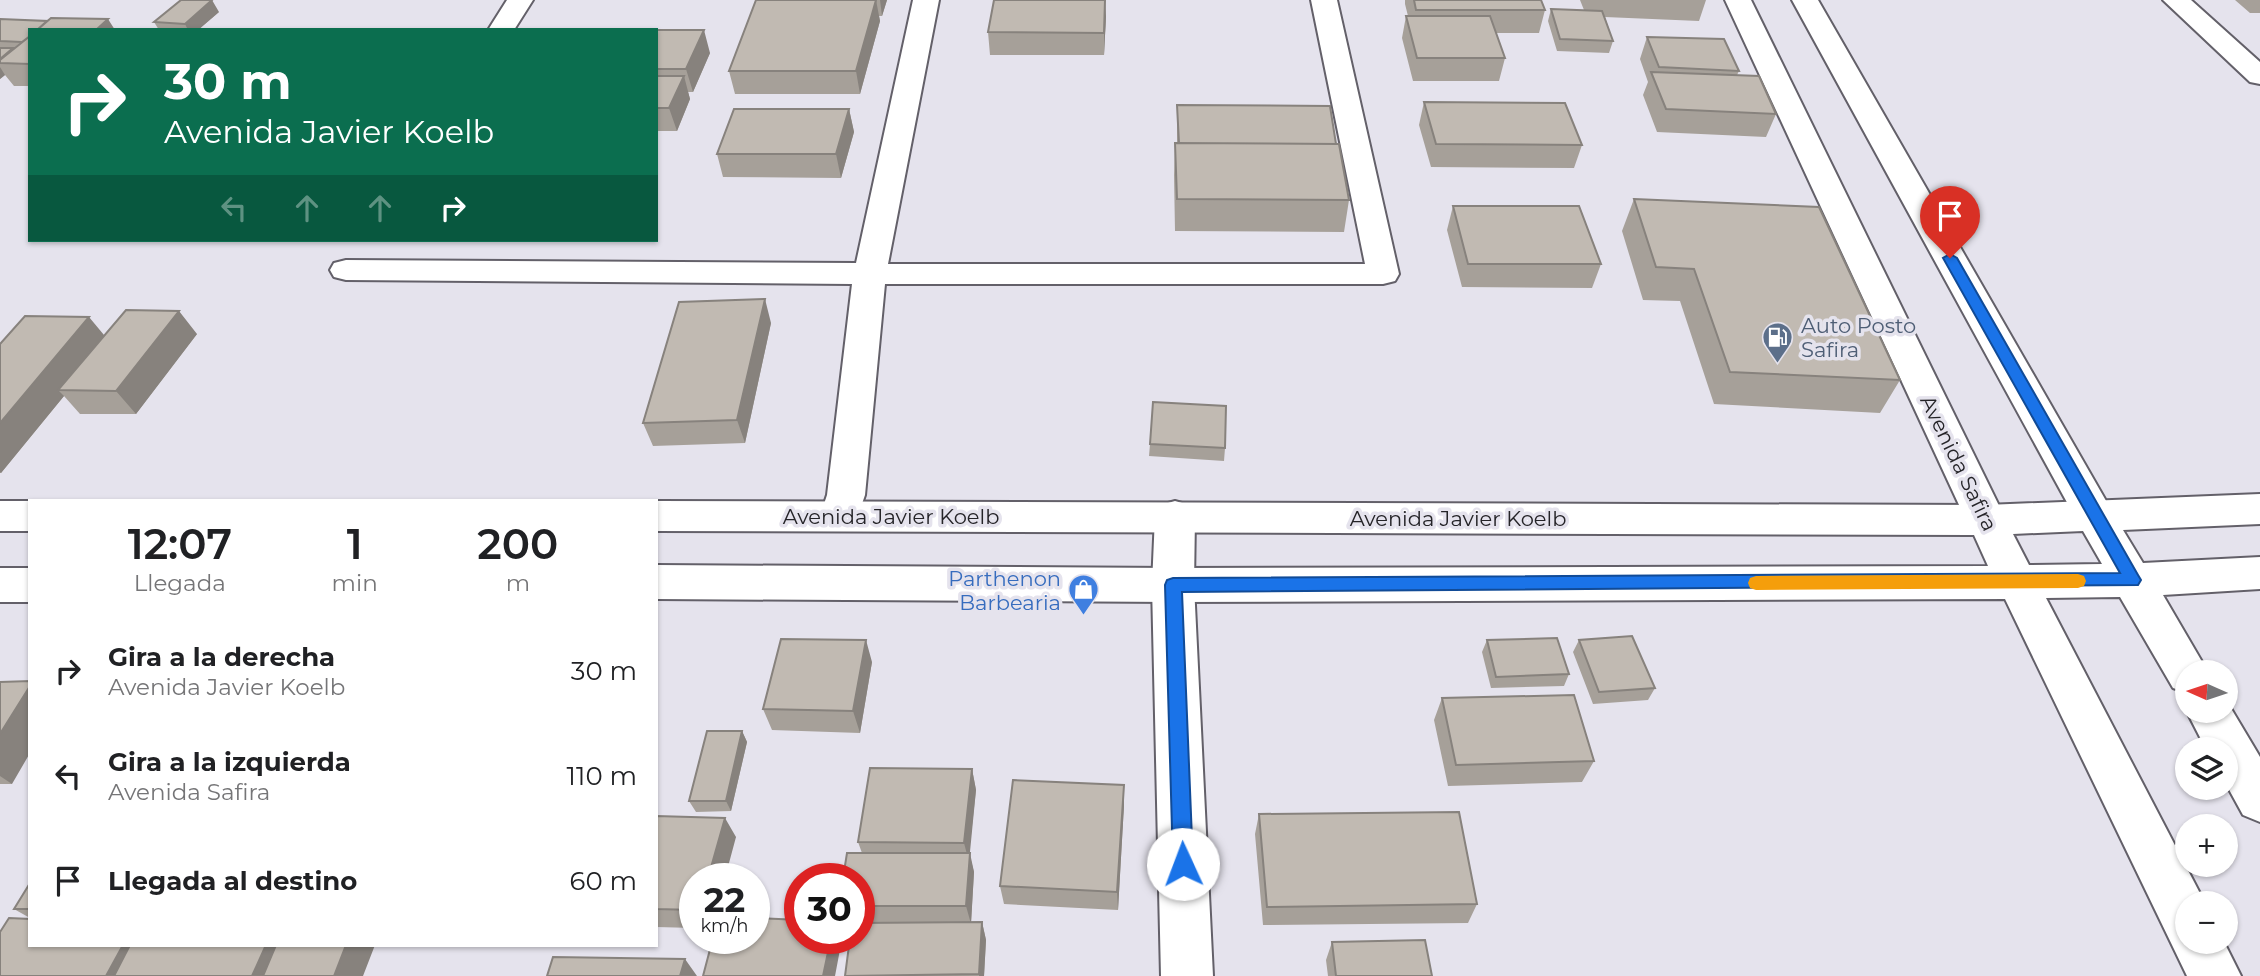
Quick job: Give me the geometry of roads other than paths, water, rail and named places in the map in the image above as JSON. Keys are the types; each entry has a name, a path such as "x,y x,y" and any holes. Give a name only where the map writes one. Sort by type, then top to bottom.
{"street":[{"path":"502,28 520,0"},
{"path":"840,516 846,495 870,274 926,0"},
{"path":"365,242 346,270 1383,274 1324,0"},
{"name":"Avenida Safira","path":"1738,0 2016,582 2175,896"},
{"path":"1805,0 2095,517 2179,660"},
{"path":"2176,0 2260,75"},
{"name":"Avenida Javier Koelb","path":"658,516 1986,520 2260,509"},
{"path":"0,516 28,516"},
{"path":"1175,516 1173,585 1187,976"},
{"path":"658,582 1173,585 2016,582 2132,580 2260,573"},
{"path":"0,585 28,584"},
{"path":"2216,723 2260,800"},
{"path":"2203,954 2215,976"}],"place":[{"name":"Auto Posto Safira","path":"1778,364"},
{"name":"Parthenon Barbearia","path":"1084,617"}]}
